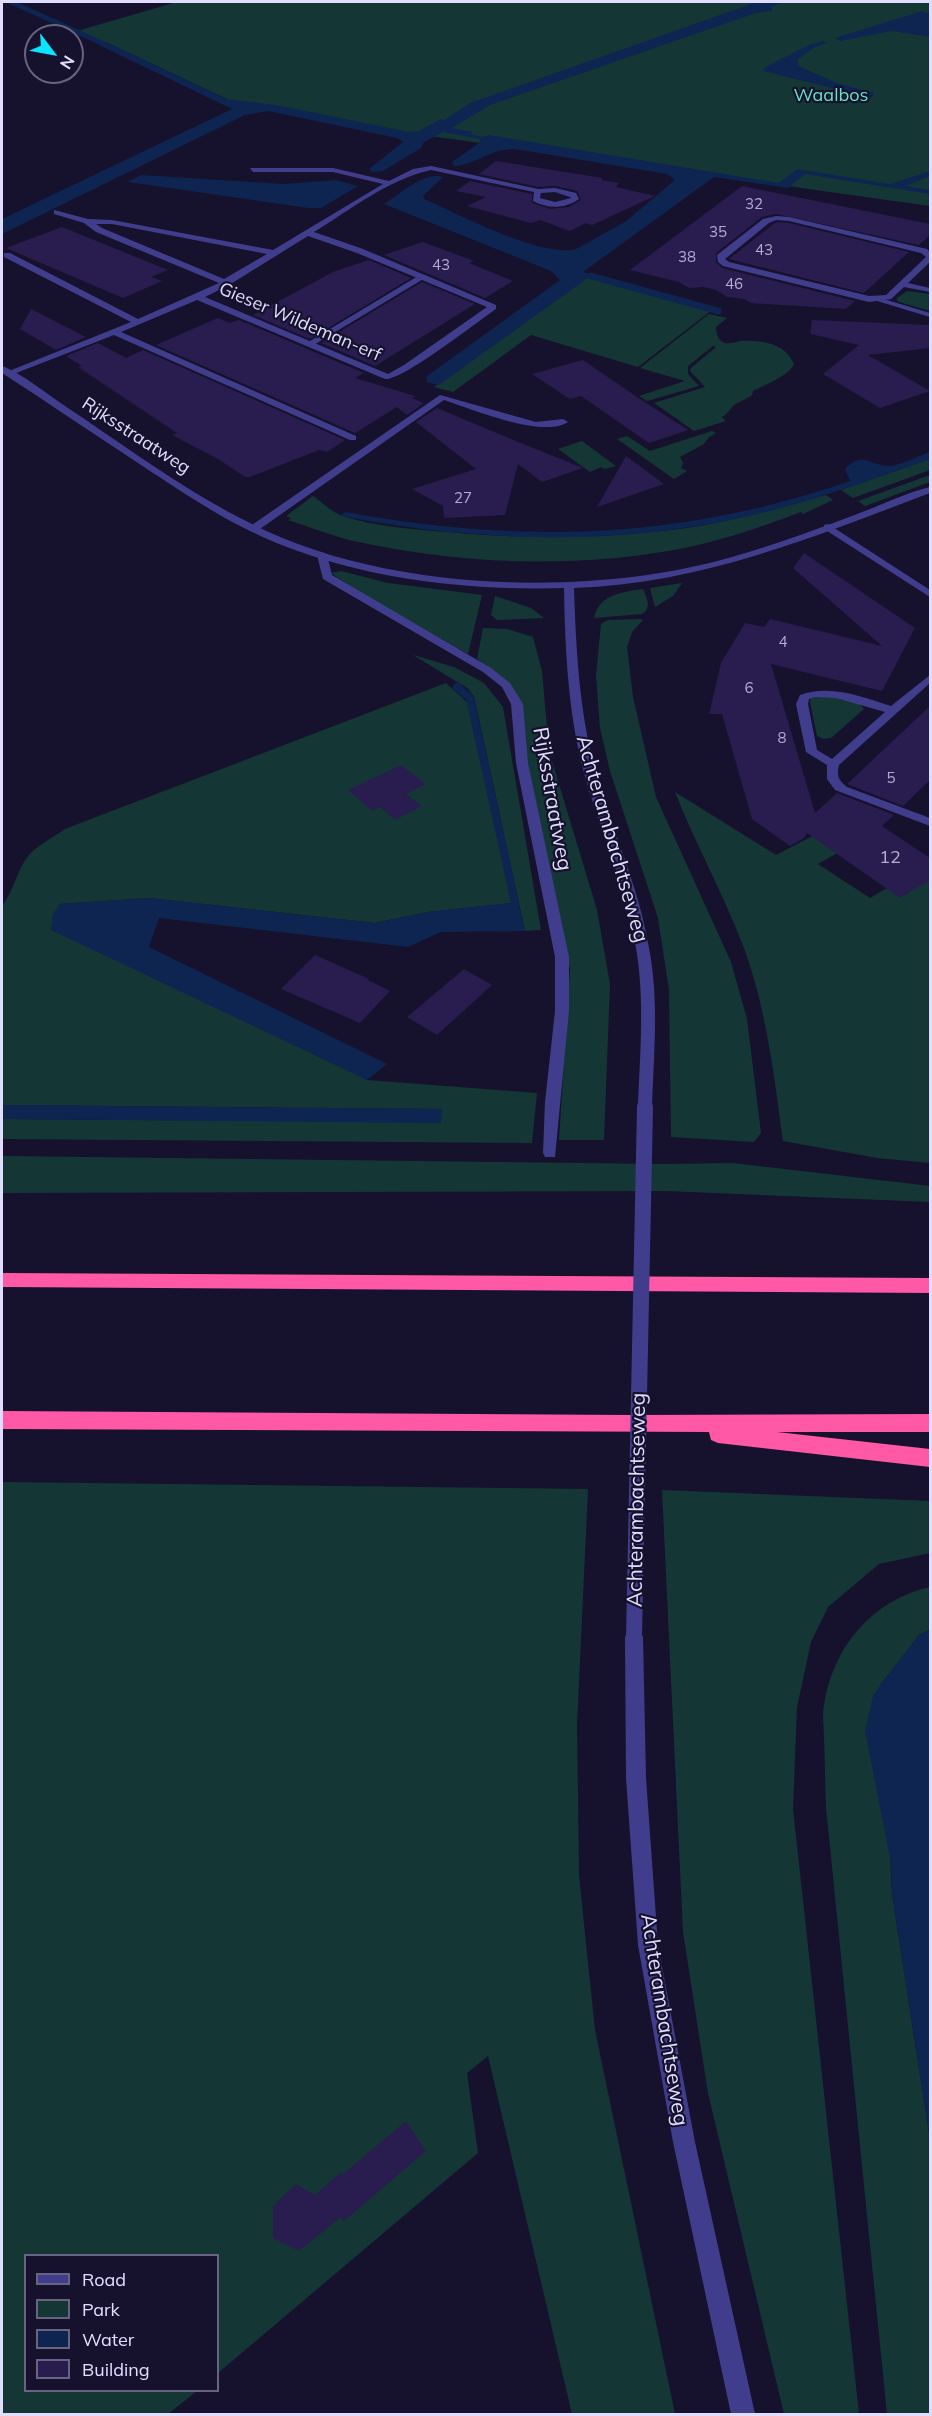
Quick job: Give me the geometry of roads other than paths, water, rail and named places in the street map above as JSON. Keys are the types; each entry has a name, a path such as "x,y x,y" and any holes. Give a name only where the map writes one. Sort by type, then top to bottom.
{"highway":[{"path":"2,1280 930,1286"},
{"path":"2,1420 630,1424 930,1423"},
{"path":"630,1424 930,1458"}],"street":[{"name":"Gieser Wildeman-erf","path":"4,371 114,332 198,297 277,253 390,183 416,171 431,168 538,191"},
{"path":"253,170 333,170 390,183"},
{"name":"Gieser Wildeman-erf","path":"57,212 87,221 112,222 277,253"},
{"path":"880,300 888,297 903,284 930,258 929,254 789,219 776,218 766,221 720,257 726,264 880,300 930,315"},
{"name":"Gieser Wildeman-erf","path":"87,221 99,230 226,283"},
{"name":"Gieser Wildeman-erf","path":"198,297 388,377 407,367 493,307 360,251 308,234"},
{"path":"7,255 138,322"},
{"path":"309,344 421,278"},
{"path":"903,284 930,290"},
{"path":"114,332 353,438"},
{"name":"Rijksstraatweg","path":"4,371 210,507 253,529 322,555 359,565 436,579 569,585 640,579 706,568 930,490"},
{"path":"253,529 443,397 536,425 563,422"},
{"path":"828,527 930,594"},
{"name":"Rijksstraatweg","path":"322,555 327,577 487,670 506,685 517,704 522,763 562,957 562,1011 552,1102 550,1153"},
{"name":"Achterambachtseweg","path":"569,585 570,620 581,728 588,767 630,893 643,948 649,1003 634,1637 636,1778 648,1945 684,2142 742,2415"},
{"path":"930,678 833,764 830,774 834,783 843,790 930,822"},
{"path":"833,764 813,752 802,704 804,697 813,692 825,692 895,711"}],"water":[{"path":"757,2 785,2 772,6 772,11 756,13 490,105 452,128 473,132 471,134 482,137 489,135 779,183 797,169 890,184 930,171 930,176 906,186 930,190 930,194 805,174 788,188 714,177 583,272 592,275 439,385 426,382 427,376 560,280 551,271 384,204 428,177 443,177 423,196 424,199 521,241 561,250 576,249 625,222 675,180 667,174 515,149 499,151 469,163 454,166 452,162 479,143 480,139 443,132 424,142 421,148 383,171 372,172 369,169 403,142 397,138 268,111 245,115 2,234 2,219 232,109 99,45 110,44 226,99 276,105 409,132 419,131 441,119 444,120 470,103"},
{"path":"922,11 930,14 930,37 892,31 840,41 835,38"},
{"path":"823,41 827,43 815,47 798,59 798,66 837,83 874,93 872,98 763,71 765,67 809,45"},
{"path":"141,175 284,184 336,180 358,186 321,208 308,208 128,182"},
{"path":"930,452 930,459 798,503 753,515 651,532 599,536 495,536 392,525 341,516 345,512 474,529 537,532 600,531 662,525 724,515 787,501 850,481 845,469 857,461 867,460 893,466"},
{"path":"149,898 375,923 428,912 518,902 525,931 441,932 408,947 159,918 149,947 387,1064 367,1080 51,930 53,914 60,904"},
{"path":"2,1105 442,1109 441,1123 2,1119"},
{"path":"930,1630 930,2140 892,1894 891,1863 865,1731 873,1696 920,1634"}],"waterway":[{"path":"11,2 104,44"},
{"path":"591,276 718,311"},
{"path":"457,687 470,698 515,903"}],"park label":[{"name":"Waalbos","path":"831,96"}]}
